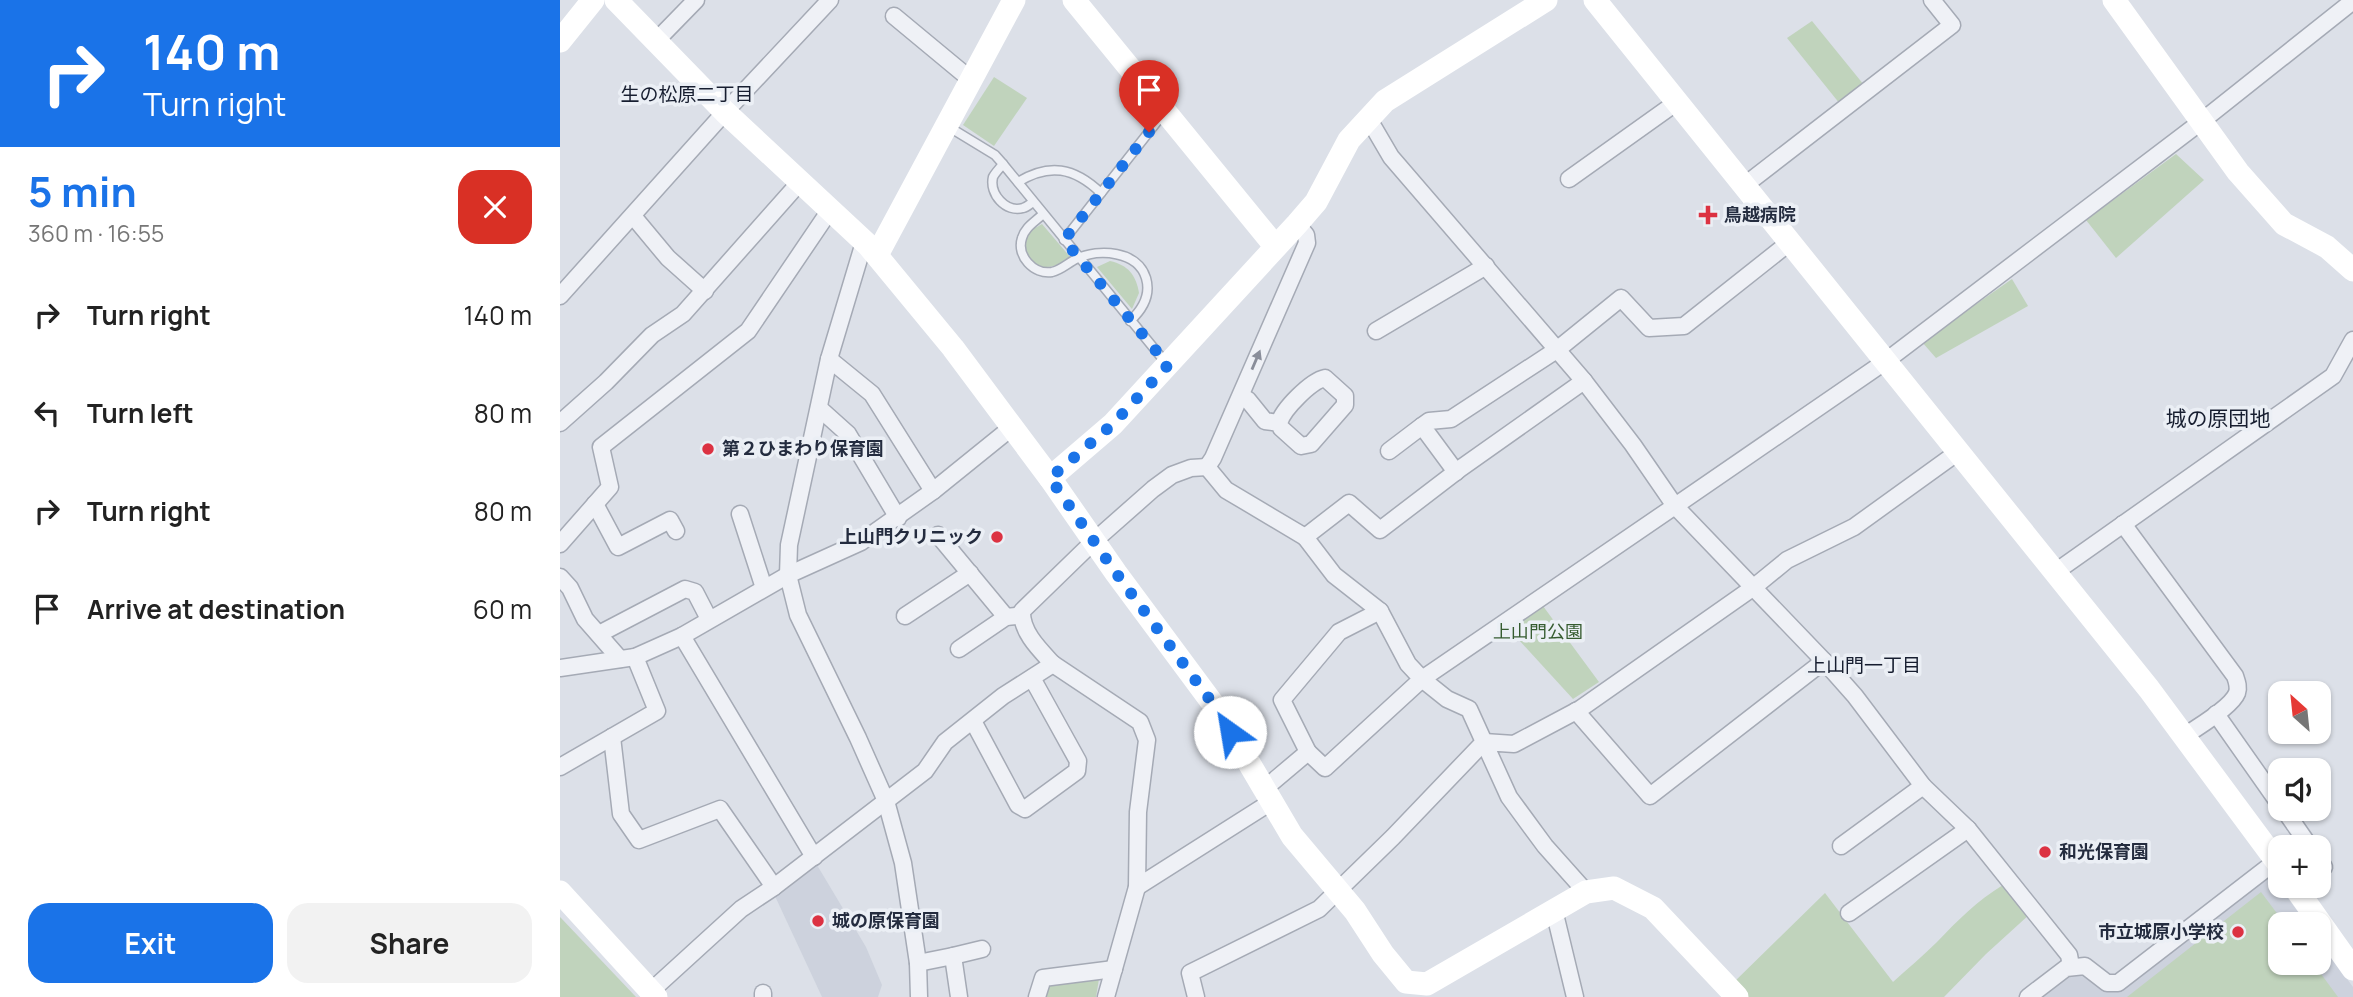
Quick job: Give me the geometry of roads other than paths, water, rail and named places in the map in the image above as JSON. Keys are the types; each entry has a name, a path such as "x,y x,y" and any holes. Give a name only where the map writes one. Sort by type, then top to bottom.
{"street":[{"path":"560,41 593,0"},
{"path":"616,0 726,112 877,255 953,348 1219,712 1292,836 1355,911 1383,954 1406,982 1424,997"},
{"path":"656,41 696,0"},
{"path":"560,296 830,0"},
{"path":"877,255 1014,0"},
{"path":"1074,0 1275,246"},
{"path":"1050,478 1113,424 1297,224 1316,202 1349,140 1385,101 1546,0"},
{"path":"1595,0 2149,689 2268,850"},
{"path":"1745,185 1952,26 1932,0"},
{"path":"2115,0 2238,172 2284,224 2327,247 2353,270"},
{"path":"1380,611 1339,632 1282,700 1308,752 1325,768 1422,679 1886,361 2202,121 2353,1"},
{"path":"894,16 970,79"},
{"path":"1569,179 1677,102"},
{"path":"1366,121 1374,128 1391,157 1558,349 1633,445 1675,506 1855,696 1923,786 1968,829 2069,956 2071,966"},
{"path":"560,423 606,382 652,335 683,314 800,183"},
{"path":"560,544 610,487 601,447 748,331 830,210"},
{"path":"633,216 668,258 705,291"},
{"path":"1207,467 1241,396 1307,243 1306,235 1297,224"},
{"path":"1390,451 1429,421 1451,419 1558,349 1621,298 1649,328 1684,326 1790,242"},
{"path":"877,255 862,249 829,359 789,545 788,575 798,615 886,801 902,863 918,963 919,997"},
{"path":"1376,331 1486,266"},
{"path":"2054,573 2333,376 2353,340"},
{"path":"829,359 872,394 933,491"},
{"path":"1305,537 1349,503 1380,530 1456,472 1584,382"},
{"path":"1241,396 1248,400 1265,421 1279,423"},
{"path":"819,408 848,434 898,518"},
{"path":"1422,426 1456,472"},
{"path":"560,668 628,658 682,636 788,575 862,542 898,518 1011,428"},
{"path":"1196,997 1190,973 1319,909 1338,893 1484,742 1514,744 1576,711 1754,587 1787,560 1854,527 1958,452"},
{"path":"1207,467 1226,490 1305,537 1334,575 1380,611 1408,664 1422,679 1447,698 1469,709 1509,797 1545,846 1586,892"},
{"path":"959,649 1022,611 1093,542 1172,475 1191,468 1207,467"},
{"path":"595,504 618,547 671,520"},
{"path":"740,514 764,588"},
{"path":"2123,524 2235,676 2237,695 2216,714 2184,736"},
{"path":"938,535 970,573 1014,616 1022,620 1033,642 1053,664 1140,722 1147,740 1138,812 1137,887 1106,997"},
{"path":"905,616 970,573"},
{"path":"560,577 570,588 586,620 628,658 657,710 560,767"},
{"path":"599,634 685,589 695,592 709,619"},
{"path":"682,636 814,857"},
{"path":"1576,711 1650,796 1824,661"},
{"path":"560,892 653,994 741,909 814,857 925,771 945,742 1003,696 1053,664"},
{"path":"973,721 1018,805 1025,809 1077,771 1078,761 1032,678"},
{"path":"2216,714 2268,787"},
{"path":"612,737 621,814 639,839 720,809 774,887"},
{"path":"1137,887 1267,796 1308,752"},
{"path":"1841,846 1923,786"},
{"path":"1849,913 1968,829"},
{"path":"2028,997 2071,966 2085,966 2107,983 2118,983 2268,871"},
{"path":"1406,982 1427,984 1586,892 1614,888 1653,908 1737,997"},
{"path":"2303,898 2353,968"},
{"path":"1554,910 1574,997"},
{"path":"918,963 982,949"},
{"path":"953,956 959,997"},
{"path":"1037,997 1043,978 1114,969"}],"lane":[{"path":"1064,240 1165,111"},
{"path":"946,125 995,155 1168,365"},
{"path":"1003,164 994,176 993,191 998,198 1004,205 1013,208 1023,208 1033,202"},
{"path":"1018,183 1046,170 1059,170 1083,178 1101,192"},
{"path":"1043,214 1027,228 1021,239 1021,252 1028,264 1039,271 1052,272 1078,258 1092,255 1121,254 1131,258 1146,277 1148,291 1143,304 1130,321"}],"place":[{"name":"鳥越病院","path":"1708,215"},
{"name":"第２ひまわり保育園","path":"708,449"},
{"name":"上山門クリニック","path":"997,537"},
{"name":"和光保育園","path":"2045,852"},
{"name":"城の原保育園","path":"818,921"},
{"name":"市立城原小学校","path":"2238,932"}],"district":[{"name":"生の松原二丁目","path":"687,94"},
{"name":"城の原団地","path":"2218,419"},
{"name":"上山門一丁目","path":"1864,665"}],"park label":[{"name":"上山門公園","path":"1538,632"}]}
